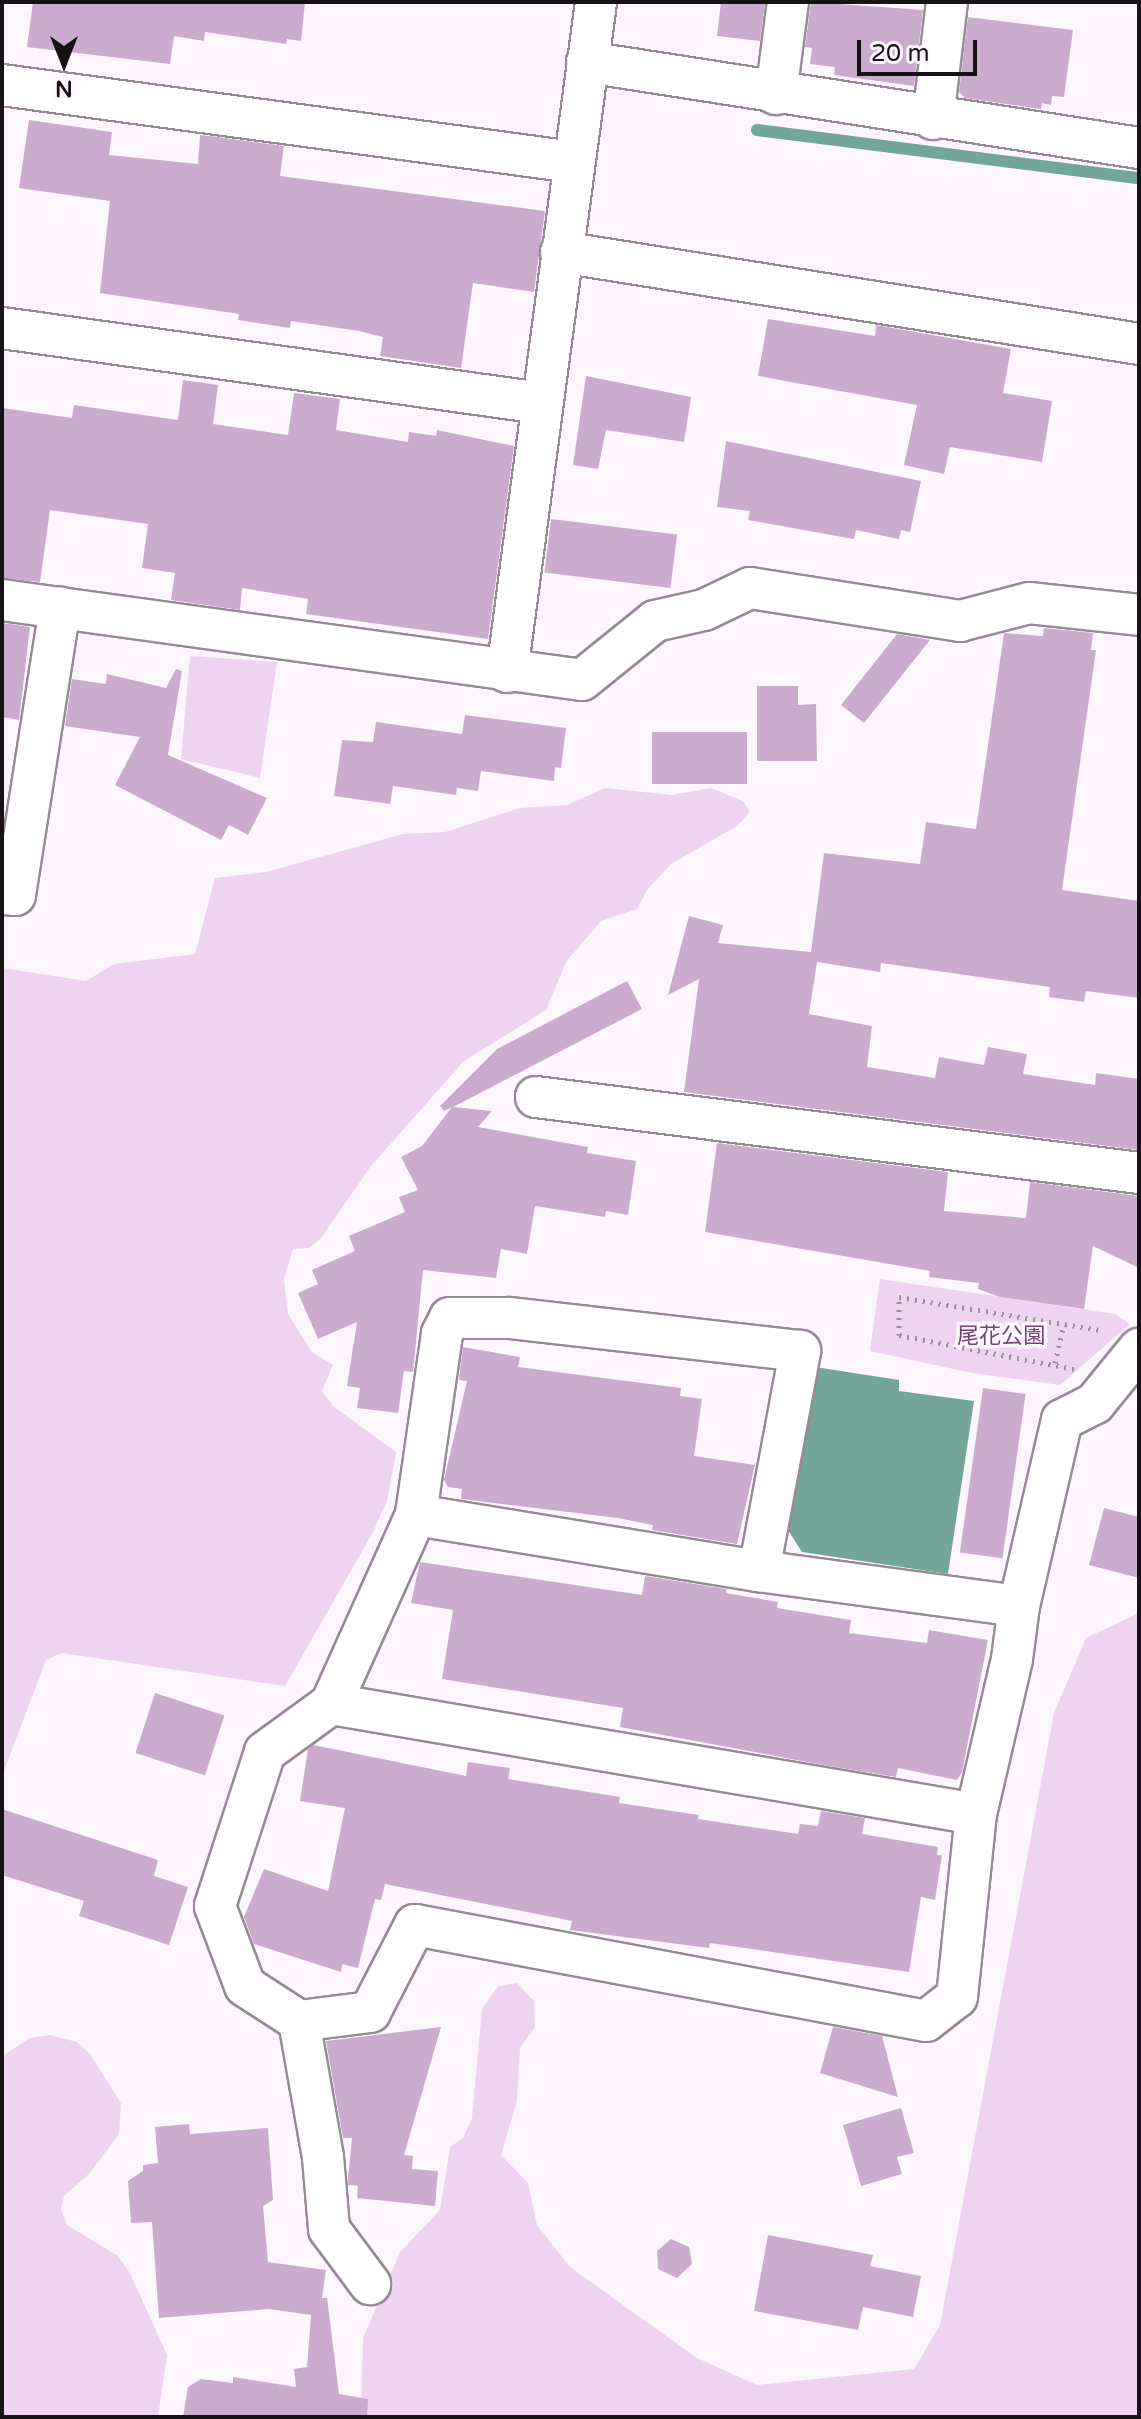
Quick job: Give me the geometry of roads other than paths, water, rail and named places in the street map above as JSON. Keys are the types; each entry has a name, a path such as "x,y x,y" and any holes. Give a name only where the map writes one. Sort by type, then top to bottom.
{"street":[{"path":"507,672 596,2"},
{"path":"776,94 788,2"},
{"path":"933,119 947,2"},
{"path":"587,62 933,119 1139,148"},
{"path":"2,85 573,162"},
{"path":"561,252 1139,344"},
{"path":"2,328 541,403"},
{"path":"2,600 582,680 655,621 704,610 750,588 960,621 1029,603 1139,615"},
{"path":"2,894 15,895 60,608"},
{"path":"536,1097 1139,1173"},
{"path":"759,1571 800,1351 509,1318 450,1318 442,1334 416,1515 331,1704 265,1752 215,1906 245,1986 299,2021 370,2012 415,1925 926,2021 957,1997 976,1814 1062,1420 1095,1403 1113,1382 1124,1340"},
{"path":"416,1515 759,1571 1019,1606"},
{"path":"331,1704 976,1814"},
{"path":"299,2021 323,2157 329,2229 370,2284"}],"waterway":[{"path":"757,130 1139,178"}],"park label":[{"name":"尾花公園","path":"1001,1337"}]}
